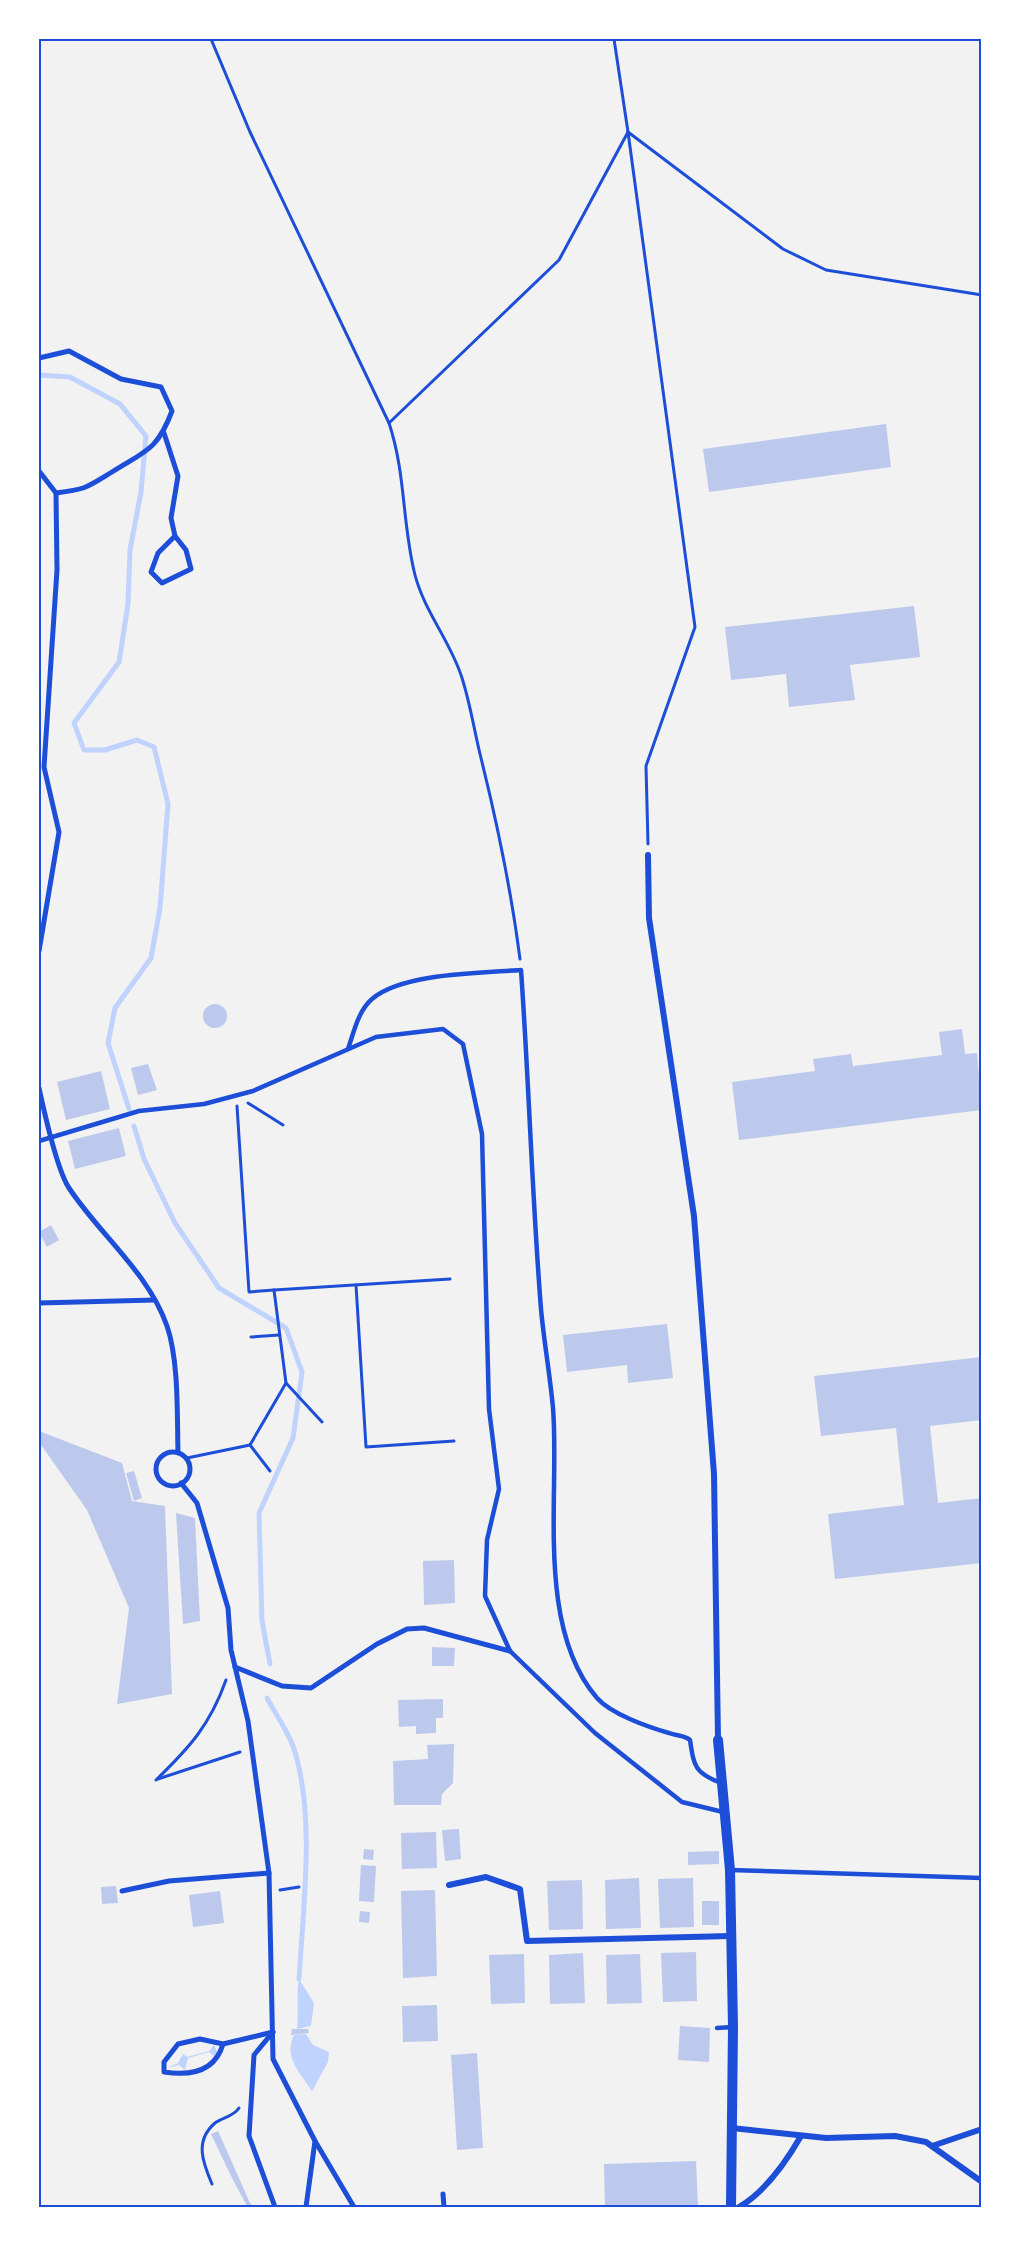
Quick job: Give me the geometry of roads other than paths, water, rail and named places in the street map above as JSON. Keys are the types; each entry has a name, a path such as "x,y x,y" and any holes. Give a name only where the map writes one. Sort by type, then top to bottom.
{"street":[{"path":"39,358 69,351 121,380 161,387 172,411 164,433 145,454 86,489 56,493"},
{"path":"164,433 178,476 171,518 175,536 186,550 191,569 162,583 151,572 158,553 175,536"},
{"path":"39,471 56,493 57,570 44,767 59,832 39,951"},
{"path":"648,855 649,918 694,1216 714,1474 718,1740 730,1870 733,2027 731,2207"},
{"path":"39,1088 68,1186 124,1256 155,1300 167,1327 175,1384 178,1453"},
{"path":"39,1304 155,1300"},
{"path":"170,1452 178,1453 185,1458 189,1474 182,1483 171,1486 165,1484 156,1471 161,1457 170,1452"},
{"path":"182,1483 196,1503 228,1608 235,1667 248,1721 269,1873 273,2059 315,2141 354,2207"},
{"path":"235,1667 282,1686 311,1688 377,1644 407,1629 424,1628 510,1651"},
{"path":"122,1891 168,1881 269,1873"},
{"path":"450,1885 486,1877 520,1888 527,1941 731,1936"},
{"path":"223,2044 219,2056 198,2072 186,2075 164,2072 164,2062 178,2044 200,2039 223,2044 273,2032"},
{"path":"273,2032 254,2055 249,2136 275,2207"},
{"path":"732,2128 801,2136 895,2136 926,2142 982,2182"},
{"path":"932,2146 982,2129"},
{"path":"739,2207 752,2199 790,2154 801,2136"},
{"path":"306,2207 315,2141"},
{"path":"443,2194 444,2207"}],"lane":[{"path":"348,1049 360,1014 372,998 402,984 446,976 521,970 541,1310 553,1410 552,1494 563,1631 570,1653 598,1699 632,1719 686,1736 690,1740 694,1763 699,1771 721,1783"},
{"path":"39,1141 140,1111 204,1104 252,1091 376,1037 443,1029 463,1044 482,1134 489,1409 499,1489 487,1540 485,1596 510,1651 595,1733 682,1802 723,1812"},
{"path":"730,1870 982,1878"},
{"path":"717,2028 733,2027"}],"water":[{"path":"299,1979 314,2003 311,2026 297,2029 298,1991"},
{"path":"306,2034 313,2045 329,2052 328,2062 312,2091 294,2064 290,2050 294,2035"},
{"path":"214,2045 217,2051 215,2057 209,2052 188,2058 185,2070 179,2065 167,2068 178,2063 183,2054 187,2057 209,2051"}],"waterway":[{"path":"39,375 70,377 120,404 146,436 141,492 130,550 128,604 119,662 74,723 84,750 105,750 137,740 154,747 168,804 160,908 151,958 115,1008 108,1043 129,1109"},
{"path":"134,1126 144,1159 175,1223 219,1288 286,1328 302,1372 293,1438 259,1513 262,1621 270,1664"},
{"path":"267,1698 293,1746 304,1801 306,1861 299,1979"}]}
